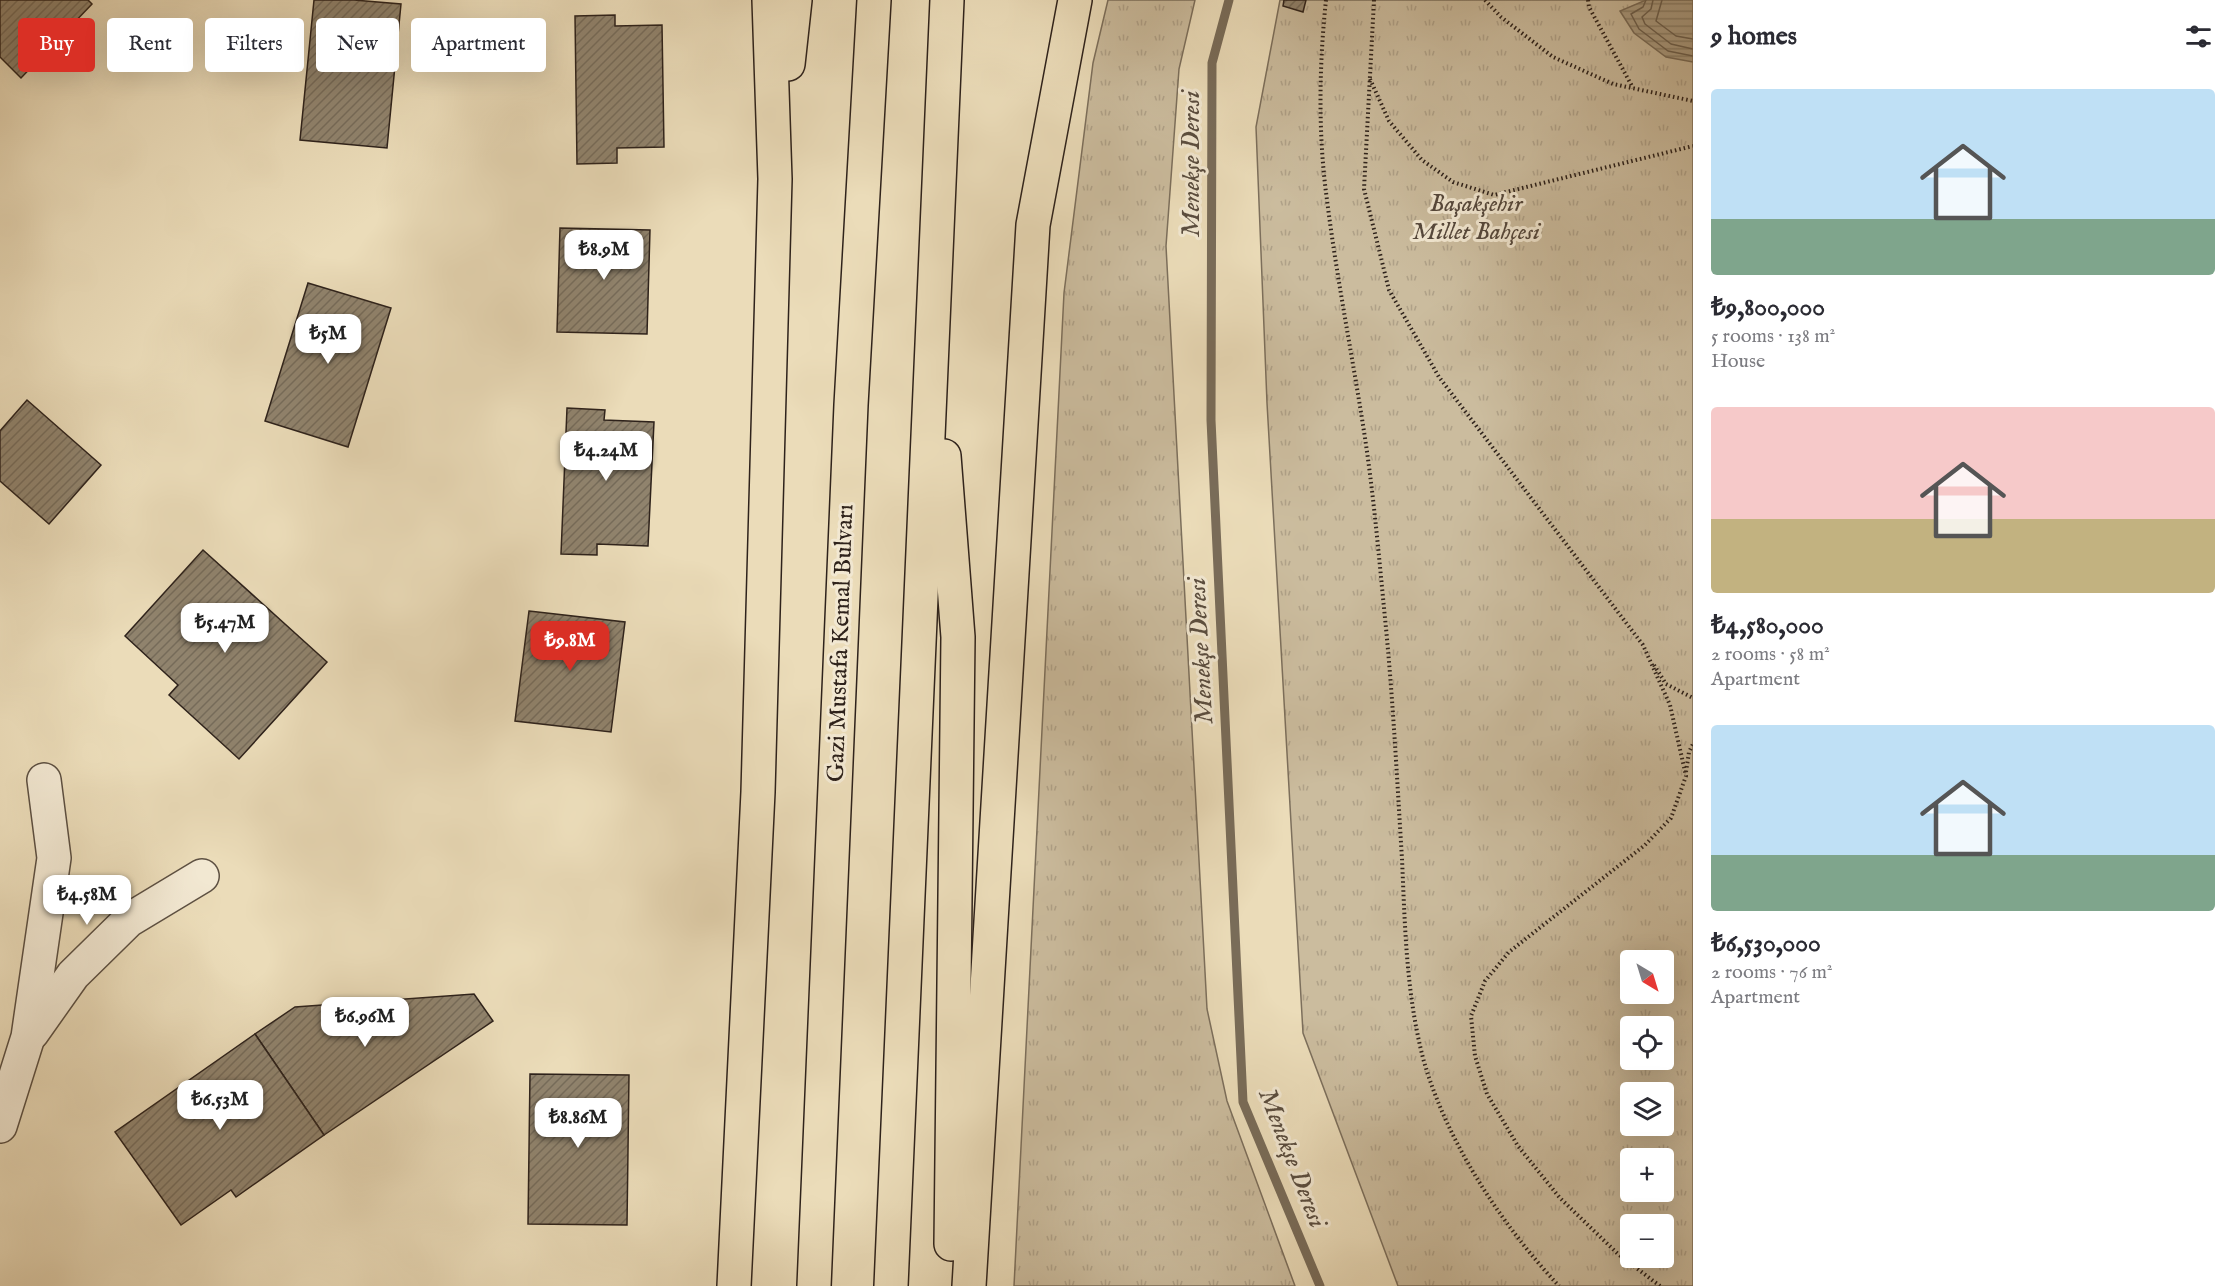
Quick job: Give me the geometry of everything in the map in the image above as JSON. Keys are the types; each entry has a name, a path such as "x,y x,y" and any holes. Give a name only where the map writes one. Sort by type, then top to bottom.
{"highway":[{"path":"734,1286 758,792 774,179 769,0"},
{"path":"774,179 795,0"},
{"name":"Gazi Mustafa Kemal Bulvarı","path":"814,1286 850,417 874,0"},
{"path":"891,1286 947,0"},
{"path":"969,1286 1033,225 1075,0"},
{"path":"933,302 958,637 951,1286"}],"street":[{"path":"0,1126 28,1037 54,858 44,780"},
{"path":"28,1037 73,975 129,920 202,876"}],"path":[{"path":"1326,0 1321,45 1322,136 1326,198 1366,442 1386,622 1398,790 1407,972 1413,1015 1435,1096 1476,1176 1532,1258 1559,1286"},
{"path":"1374,0 1364,189 1389,290 1439,377 1622,616 1666,684 1693,698"},
{"path":"1485,0 1501,17 1553,57 1613,84 1693,101"},
{"path":"1588,0 1589,7 1633,88"},
{"path":"1370,78 1389,121 1422,160 1453,182 1494,195 1693,146"},
{"path":"1646,652 1670,705 1686,776"},
{"path":"1660,1286 1618,1254 1568,1206 1518,1146 1486,1094 1475,1056 1471,1016 1485,981 1509,952 1645,845 1671,818 1686,776 1689,752 1693,744"}],"green space":[{"path":"1108,0 1195,0 1179,69 1166,246 1207,1009 1227,1101 1295,1286 1014,1286 1064,293 1093,63"},
{"name":"Başakşehir Millet Bahçesi","path":"1280,0 1693,0 1693,1286 1398,1286 1303,1033 1267,403 1256,127"}],"water":[{"path":"1646,0 1693,0 1693,62 1666,57 1634,33 1620,11"}],"building":[{"path":"0,0 88,0 92,4 79,18 18,18 18,72 27,72 21,78 0,57"},
{"path":"314,0 354,0 401,4 399,25 399,18 316,18 316,72 394,72 387,148 300,140"},
{"path":"1284,0 1306,0 1303,12 1283,6"},
{"path":"615,15 615,26 662,25 664,147 617,148 617,163 577,164 575,16"},
{"path":"560,228 650,230 647,334 557,332"},
{"path":"308,283 391,308 348,447 265,421"},
{"path":"27,400 101,465 49,524 0,481 0,431"},
{"path":"567,408 605,410 604,420 654,422 648,546 597,544 597,555 561,554"},
{"path":"203,550 327,662 239,759 169,695 178,685 125,636"},
{"path":"529,611 625,622 611,732 515,721"},
{"path":"474,994 493,1021 324,1135 255,1034 295,1007"},
{"path":"255,1034 324,1135 236,1197 231,1190 181,1225 115,1132"},
{"path":"530,1074 629,1075 627,1225 528,1224"}],"waterway":[{"name":"Menekşe Deresi","path":"1229,0 1212,63 1211,420 1243,1102 1320,1286"}]}
